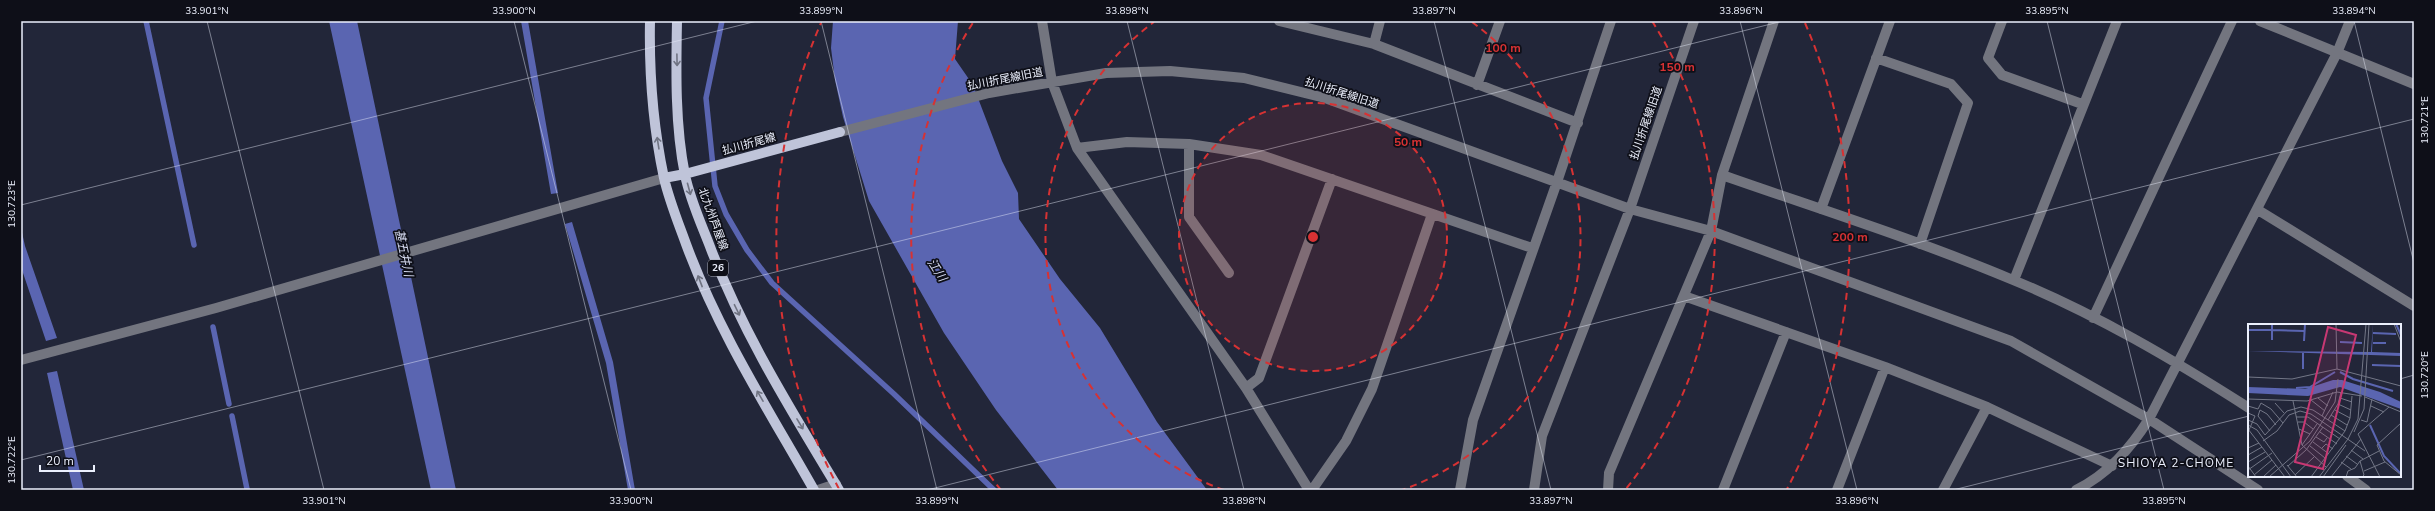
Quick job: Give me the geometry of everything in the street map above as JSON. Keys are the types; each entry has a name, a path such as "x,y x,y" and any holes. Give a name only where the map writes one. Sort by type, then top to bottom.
{"main road":[{"name":"26","path":"650,21 651,86 664,178 671,204 702,287 734,352 814,490"},
{"name":"北九州芦屋線","path":"677,21 679,120 685,174 692,201 731,299 757,351 838,487"},
{"name":"払川折尾線","path":"664,178 685,174 844,131"}],"street":[{"path":"1042,21 1052,82 1077,148 1246,388 1309,490"},
{"path":"1279,21 1374,44 1477,85 1578,122"},
{"path":"1374,44 1380,21"},
{"path":"1477,85 1500,21"},
{"path":"1460,490 1472,420 1578,122 1611,21"},
{"name":"払川折尾線旧道","path":"844,131 989,93 1106,73 1156,72 1244,78 1325,98 1630,208 1694,21"},
{"path":"1608,490 1609,473 1711,231 1722,175 1774,21"},
{"path":"1820,209 1890,21"},
{"path":"2002,21 1988,58 2002,75 2082,104"},
{"path":"2014,280 2082,104 2117,21"},
{"path":"2093,318 2232,21"},
{"path":"2260,21 2414,84"},
{"path":"2076,490 2089,484 2112,466 2134,442 2149,419 2258,210 2337,52 2350,21"},
{"path":"1876,58 1951,84 1968,103 1920,244"},
{"path":"1077,148 1127,142 1189,144 1261,155 1532,248"},
{"path":"1189,144 1189,217 1229,273"},
{"path":"1722,175 1920,244 2014,280 2093,318 2179,364 2248,407"},
{"path":"21,360 223,306 664,178"},
{"path":"1246,388 1260,378 1332,179"},
{"path":"1534,490 1542,436 1630,208 1711,231 2011,341 2149,419 2258,490"},
{"path":"2258,210 2414,306"},
{"path":"1312,490 1346,441 1372,389 1432,214"},
{"path":"1684,296 1885,366 1987,407 2112,466"},
{"path":"1723,490 1786,332"},
{"path":"1837,490 1885,366"},
{"path":"1943,490 1987,407"},
{"path":"2348,477 2366,490"},
{"path":"818,490 838,487"}],"water":[{"name":"甚五井川","path":"329,21 357,21 456,490 431,490"},
{"path":"521,21 528,21 558,193 551,194"},
{"name":"江川","path":"833,21 958,21 955,59 973,85 1002,161 1018,193 1019,219 1060,279 1100,328 1157,422 1207,490 1058,490 996,410 944,333 869,201 843,117 835,80 831,48"},
{"path":"572,222 613,362 635,490 628,490 606,363 565,224"},
{"path":"21,228 25,246 57,338 46,341 21,267"},
{"path":"57,371 84,490 73,490 47,373"}],"waterway":[{"path":"146,21 194,245"},
{"path":"722,21 706,98 715,186 726,214 747,250 772,283 894,394 994,490"},
{"path":"213,327 229,404"},
{"path":"232,416 247,489"}],"district":[{"name":"SHIOYA 2-CHOME","path":"2176,463"}]}
